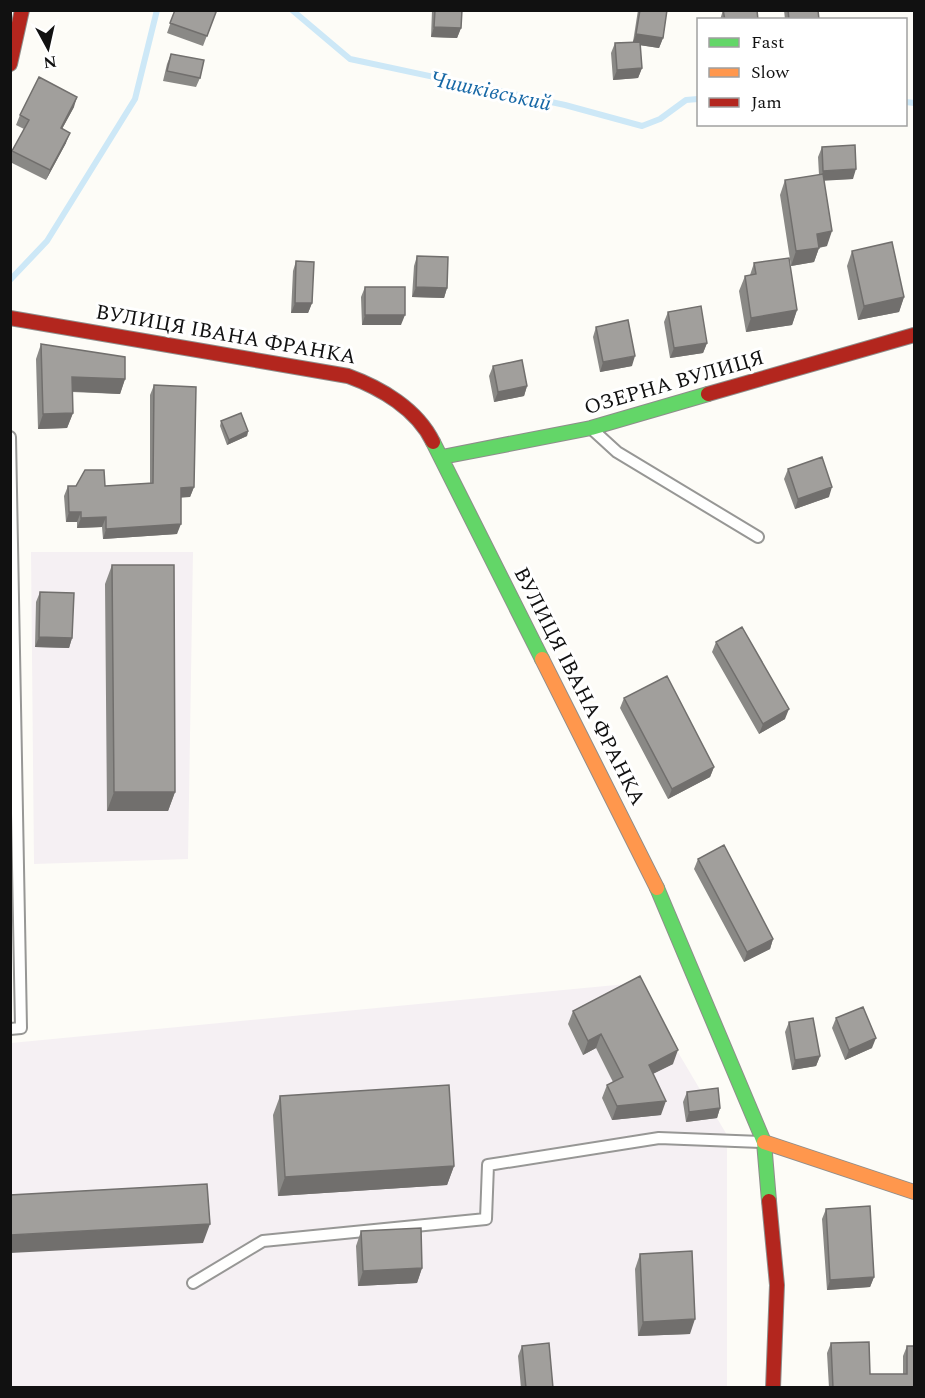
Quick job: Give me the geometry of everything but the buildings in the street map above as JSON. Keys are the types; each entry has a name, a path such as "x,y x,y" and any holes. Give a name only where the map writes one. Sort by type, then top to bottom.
{"street":[{"path":"10,64 22,10"},
{"name":"ВУЛИЦЯ ІВАНА ФРАНКА","path":"10,318 325,370 368,382 405,408 419,422 442,457 664,901 764,1142 777,1285 772,1388"},
{"name":"ОЗЕРНА ВУЛИЦЯ","path":"442,457 591,428 915,335"},
{"path":"764,1142 915,1192"}],"lane":[{"path":"591,428 617,452 758,537"},
{"path":"10,437 21,1028 10,1029"},
{"path":"193,1283 263,1241 486,1219 488,1165 659,1138 764,1142"}],"shaded area":[{"path":"31,552 193,552 188,859 34,864"},
{"path":"637,983 727,1135 727,1387 11,1388 11,1043"}],"waterway":[{"name":"Чишківський","path":"10,280 47,241 135,99 157,10"},
{"name":"Чишківський","path":"292,10 350,59 565,105 642,126 660,119 686,100 697,99"},
{"name":"Чишківський","path":"907,102 914,103"}],"traffic: fast":[{"path":"442,457 591,428 708,394"},
{"path":"433,442 542,659"},
{"path":"657,888 764,1142 769,1201"}],"traffic: slow":[{"path":"542,659 657,888"},
{"path":"764,1142 914,1192"}],"traffic: jam":[{"path":"10,64 22,10"},
{"path":"10,318 348,376 397,401 418,419 433,442"},
{"path":"708,394 914,335"},
{"path":"769,1201 777,1285 773,1388"}]}
